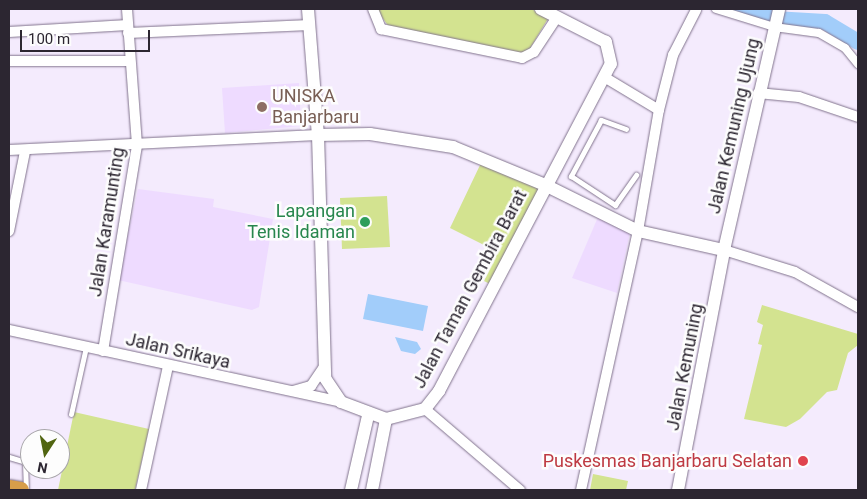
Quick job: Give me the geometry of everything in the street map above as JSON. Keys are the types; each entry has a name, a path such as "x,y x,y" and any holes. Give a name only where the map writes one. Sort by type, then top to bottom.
{"highway":[{"path":"9,488 21,490"}],"street":[{"name":"Jalan Karamunting","path":"102,351 137,145 127,9"},
{"path":"308,9 318,135 324,366 326,378 341,402 368,416 386,419 425,409 520,490"},
{"path":"372,9 381,29 522,58 534,52 557,17 541,9"},
{"path":"716,9 774,27 819,33 845,48 858,64"},
{"name":"Jalan Kemuning Ujung","path":"724,250 758,93 779,9"},
{"path":"573,490 582,486 638,231 659,110 673,55 696,10"},
{"name":"Jalan Taman Gembira Barat","path":"425,409 438,391 545,185 604,77 611,48 557,17"},
{"path":"9,32 310,25"},
{"path":"9,61 130,61"},
{"path":"604,77 659,110"},
{"path":"758,93 799,97 858,117"},
{"path":"9,150 25,152 318,135 370,134 420,139 454,147 545,185 638,231 724,250 795,272 858,307"},
{"path":"9,231 25,152"},
{"name":"Jalan Kemuning","path":"678,490 724,250"},
{"name":"Jalan Srikaya","path":"9,330 284,392 341,402"},
{"path":"141,490 168,366"},
{"path":"284,392 311,386 320,379 324,366"},
{"path":"352,490 368,416"},
{"path":"372,490 386,419"}],"lane":[{"path":"626,129 601,120 571,176 615,205 636,175"},
{"path":"591,208 597,194"},
{"path":"71,414 86,347"},
{"path":"9,458 25,462 26,490"}],"shaded area":[{"name":"UNISKA Banjarbaru","path":"299,83 301,126 225,133 222,88"},
{"path":"138,189 214,199 213,207 273,219 259,307 252,310 118,280"},
{"path":"598,217 630,232 617,293 572,278"}],"green space":[{"path":"376,9 531,9 549,17 526,55 389,27"},
{"path":"481,163 539,188 492,285 484,281 498,252 450,228"},
{"name":"Lapangan Tenis Idaman","path":"387,196 390,247 342,249 340,198"},
{"path":"762,305 858,334 858,345 848,353 837,390 827,392 800,419 786,427 744,419 762,345 758,344 763,325 757,322"},
{"path":"74,412 149,429 135,490 58,490 60,479 70,479 70,432"},
{"path":"593,474 628,481 626,490 590,490"}],"water":[{"path":"368,294 428,306 423,331 363,319"},
{"path":"395,337 417,342 421,349 415,354 401,351"}],"waterway":[{"path":"741,9 774,19 825,22 858,42"}],"place":[{"name":"UNISKA Banjarbaru","path":"262,107"},
{"name":"Lapangan Tenis Idaman","path":"365,222"},
{"name":"Puskesmas Banjarbaru Selatan","path":"803,461"}]}
